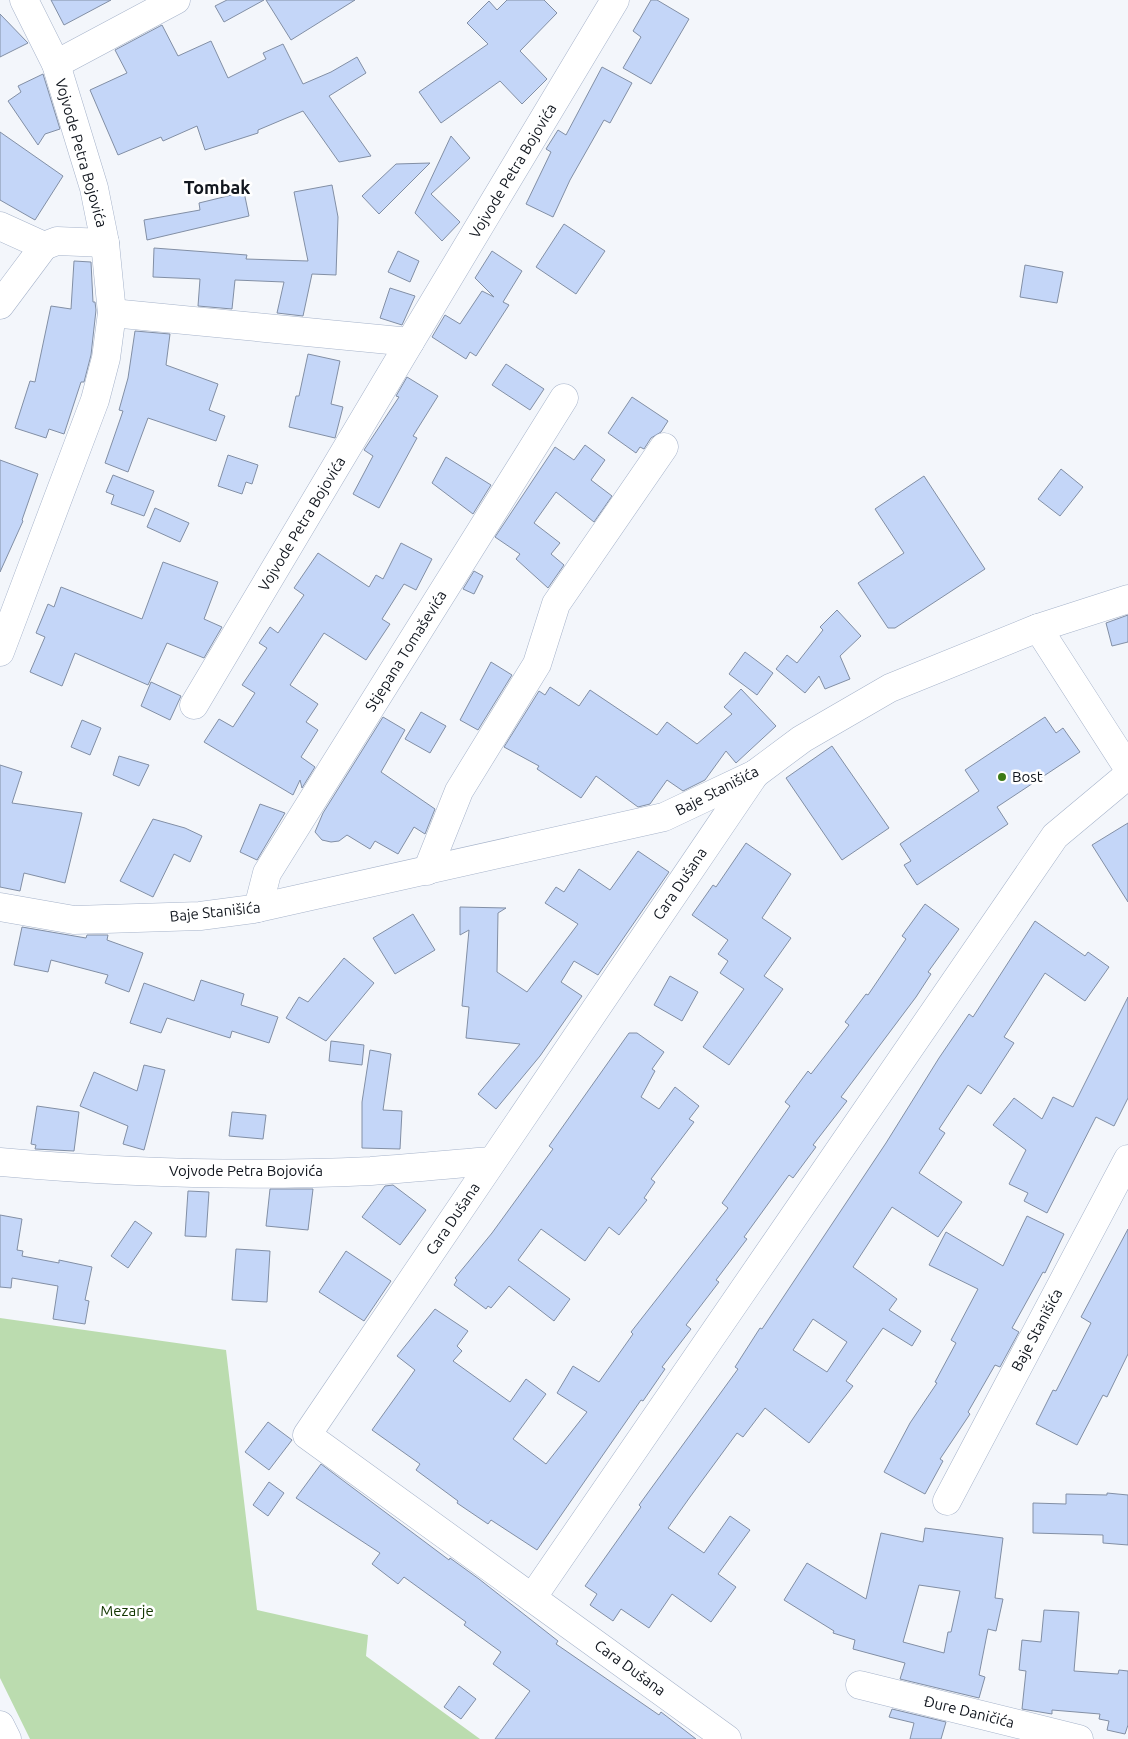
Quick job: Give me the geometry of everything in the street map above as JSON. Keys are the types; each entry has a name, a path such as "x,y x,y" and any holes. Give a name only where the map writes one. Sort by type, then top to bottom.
{"street":[{"name":"Vojvode Petra Bojovića","path":"0,652 95,400 106,358 112,313 105,243 94,188 56,64 24,0"},
{"path":"56,64 176,0"},
{"name":"Vojvode Petra Bojovića","path":"194,705 615,0"},
{"path":"0,226 44,246"},
{"path":"0,305 44,246 57,241 105,243"},
{"path":"112,313 410,342"},
{"name":"Stjepana Tomaševića","path":"258,908 268,873 564,398"},
{"path":"427,871 459,791 537,664 556,604 664,447"},
{"name":"Baje Stanišića","path":"0,908 74,920 200,916 258,908 664,817 755,774 802,739 890,688 1038,628 1128,599"},
{"path":"1038,628 1128,768"},
{"name":"Cara Dušana","path":"727,1739 307,1434 755,774"},
{"path":"532,1598 1055,836 1128,775"},
{"name":"Baje Stanišića","path":"946,1501 1128,1159"},
{"name":"Vojvode Petra Bojovića","path":"0,1162 125,1170 248,1173 371,1171 492,1161"},
{"name":"Đure Daničića","path":"860,1685 1079,1739"},
{"path":"0,1725 7,1739"}],"green space":[{"name":"Mezarje","path":"0,1318 226,1350 257,1610 368,1635 366,1656 480,1739 30,1739 0,1678"}],"building":[{"path":"51,0 111,0 64,25"},
{"path":"227,0 264,0 224,22 215,6"},
{"path":"266,0 355,0 291,40"},
{"path":"507,0 544,0 557,13 520,51 547,79 522,104 500,81 441,123 419,92 488,44 467,23 489,1 497,10"},
{"path":"651,0 657,0 689,19 651,84 623,68 641,37 633,31"},
{"path":"0,14 28,43 0,57"},
{"path":"162,25 178,56 211,41 228,78 266,59 263,53 283,44 303,84 331,72 357,57 366,73 329,96 371,156 339,162 303,111 258,130 258,133 205,150 197,126 163,141 161,137 118,155 90,90 127,73 115,50"},
{"path":"602,67 632,83 610,123 604,120 570,180 553,217 526,204 551,152 546,149 558,130 566,135"},
{"path":"43,74 60,129 45,134 38,145 8,101 21,92 18,86"},
{"path":"0,132 63,176 35,220 0,200"},
{"path":"451,136 470,158 431,194 460,222 442,241 415,213"},
{"path":"430,163 379,214 362,196 396,164"},
{"path":"332,185 338,217 336,275 312,274 303,316 277,313 284,282 235,280 232,309 198,306 200,279 153,277 154,248 247,255 246,259 308,261 294,192"},
{"path":"244,192 249,216 147,240 144,220 200,210 199,203"},
{"path":"564,224 605,251 576,294 536,267"},
{"path":"398,251 419,261 410,282 388,272"},
{"path":"492,251 522,271 503,302 509,305 476,356 470,352 466,359 432,337 445,315 460,324 482,291 494,297 475,278"},
{"path":"74,261 91,262 93,302 95,302 96,310 91,355 84,382 81,382 64,434 49,429 46,438 15,428 30,381 35,382 51,306 71,309"},
{"path":"1025,265 1063,272 1057,303 1020,297"},
{"path":"390,288 415,296 402,325 380,318"},
{"path":"135,331 170,334 166,365 218,384 209,410 225,416 216,441 148,418 128,472 105,463 123,411 119,410 128,378"},
{"path":"308,354 340,361 331,404 343,407 335,438 289,427 296,396 299,396"},
{"path":"506,364 544,389 530,410 492,385"},
{"path":"407,377 438,396 413,436 417,438 379,508 353,494 373,456 364,450 399,397 396,396"},
{"path":"632,397 668,421 661,432 651,438 644,449 640,447 636,453 608,433"},
{"path":"585,445 605,460 591,480 612,496 594,522 556,492 534,523 560,543 551,554 564,565 548,588 516,559 520,554 495,537 555,447 574,460"},
{"path":"228,455 258,465 252,484 246,482 242,494 218,486"},
{"path":"446,457 491,485 473,514 432,483"},
{"path":"0,460 38,474 23,521 0,572"},
{"path":"1061,469 1083,487 1060,516 1038,499"},
{"path":"113,475 154,491 144,516 111,504 114,495 106,492"},
{"path":"924,476 985,569 895,628 888,628 858,583 904,553 875,509"},
{"path":"155,508 189,523 180,542 147,527"},
{"path":"401,543 432,559 416,590 404,584 382,619 390,624 366,660 324,633 290,685 318,704 306,722 318,730 301,757 315,767 302,788 300,780 293,795 204,742 219,719 233,727 255,693 242,685 267,648 259,643 270,627 278,633 304,595 294,588 318,553 369,587 376,575 383,579"},
{"path":"163,562 218,582 204,619 222,627 204,658 167,643 148,685 75,653 62,686 30,672 45,637 36,633 48,604 54,607 61,587 142,619"},
{"path":"474,571 483,576 474,594 463,589"},
{"path":"837,610 861,636 840,656 850,679 825,689 819,676 805,693 776,669 787,655 797,663 823,630 820,627"},
{"path":"1128,615 1128,642 1112,646 1106,623"},
{"path":"745,652 773,673 757,695 729,674"},
{"path":"491,662 512,675 478,730 460,720"},
{"path":"151,682 181,696 170,720 141,706"},
{"path":"550,687 579,706 590,690 657,735 667,722 697,744 732,714 724,707 741,689 776,726 736,763 726,751 705,780 683,791 667,780 650,804 638,807 596,776 581,798 537,769 539,766 504,747 539,691 545,695"},
{"path":"421,712 446,726 430,753 405,739"},
{"path":"383,717 405,730 381,772 435,809 425,834 414,827 398,854 375,841 370,849 347,835 339,841 331,842 322,840 315,832 323,813"},
{"path":"1045,717 1056,733 1063,728 1080,752 997,807 1008,824 917,885 904,865 911,861 900,844 979,791 965,770"},
{"path":"82,720 101,728 90,755 71,747"},
{"path":"832,746 889,828 842,860 786,778"},
{"path":"119,756 149,765 139,786 113,775"},
{"path":"0,765 22,772 12,803 82,813 65,883 24,873 20,891 0,887"},
{"path":"260,804 285,813 257,860 240,852"},
{"path":"153,819 185,828 202,836 190,862 174,854 153,897 120,881"},
{"path":"1128,823 1128,902 1092,845"},
{"path":"746,843 791,874 762,918 791,938 764,976 783,989 729,1065 703,1047 744,989 720,973 728,961 718,954 728,940 692,915 713,885 716,887"},
{"path":"638,851 669,872 598,975 574,961 561,982 582,996 540,1056 496,1109 478,1094 520,1044 466,1038 469,1007 462,1006 469,930 460,935 460,907 506,908 498,913 497,972 527,992 578,924 545,903 556,887 564,892 579,869 610,890"},
{"path":"925,904 959,929 928,972 931,974 916,997 841,1097 847,1101 813,1145 816,1147 793,1178 789,1175 744,1237 747,1239 716,1280 719,1282 686,1325 691,1329 662,1367 665,1369 643,1401 641,1400 537,1550 491,1520 488,1524 457,1503 458,1501 416,1470 420,1464 372,1430 415,1370 397,1356 435,1309 468,1331 457,1346 462,1351 453,1361 510,1402 526,1379 546,1394 513,1439 546,1464 587,1412 557,1393 573,1366 599,1382 633,1334 631,1332 728,1208 722,1203 790,1106 785,1102 808,1071 811,1074 849,1025 845,1022 866,994 868,995 906,939 902,936"},
{"path":"413,914 435,950 395,974 373,938"},
{"path":"1035,921 1085,956 1088,952 1109,967 1085,1001 1045,973 1004,1037 1014,1043 981,1094 968,1085 939,1129 945,1133 919,1173 962,1202 938,1237 892,1207 853,1267 897,1299 889,1310 921,1331 912,1346 883,1328 846,1381 853,1386 809,1443 765,1408 743,1437 737,1433 668,1528 704,1553 730,1516 750,1530 718,1574 736,1587 711,1622 672,1594 649,1628 621,1609 613,1621 590,1605 597,1594 585,1586 641,1507 639,1505 738,1369 735,1367 760,1328 762,1329 886,1143 969,1014 973,1017","holes":["813,1319 847,1342 827,1372 793,1350"]},
{"path":"22,927 86,938 87,935 108,935 107,940 143,953 129,992 105,983 108,975 51,960 48,972 14,965"},
{"path":"344,958 374,983 326,1041 286,1018 299,997 308,1002"},
{"path":"670,976 698,992 682,1021 654,1005"},
{"path":"201,980 244,994 241,1005 278,1017 269,1043 232,1031 230,1038 167,1018 161,1033 130,1023 144,983 194,1001"},
{"path":"1128,997 1128,1098 1114,1126 1096,1117 1047,1213 1024,1201 1028,1193 1009,1184 1026,1150 993,1125 1014,1098 1042,1119 1053,1097 1073,1107"},
{"path":"629,1033 637,1033 664,1052 652,1069 655,1071 641,1097 659,1109 675,1087 699,1106 689,1119 694,1122 651,1179 655,1182 644,1198 647,1200 619,1235 609,1227 585,1261 541,1229 518,1260 570,1299 554,1321 509,1286 491,1308 488,1306 486,1309 454,1285 457,1280 455,1278 492,1233 553,1149 549,1146"},
{"path":"331,1041 364,1045 362,1065 329,1061"},
{"path":"370,1050 391,1054 383,1110 402,1111 400,1149 362,1148 362,1102"},
{"path":"144,1065 165,1070 144,1150 123,1144 128,1126 80,1106 94,1072 137,1091"},
{"path":"37,1106 79,1112 74,1151 35,1149 36,1145 31,1144"},
{"path":"232,1112 266,1115 263,1139 229,1136"},
{"path":"393,1185 426,1210 400,1245 362,1217 385,1186"},
{"path":"270,1189 313,1189 308,1230 266,1226"},
{"path":"188,1191 209,1192 206,1237 185,1236"},
{"path":"0,1215 22,1219 17,1250 23,1251 22,1256 59,1263 59,1260 92,1267 85,1300 89,1301 85,1324 53,1319 58,1286 12,1278 11,1288 0,1287"},
{"path":"1027,1216 1064,1234 1045,1273 1043,1272 1012,1328 1019,1332 1000,1367 995,1365 968,1412 970,1414 940,1459 943,1461 925,1494 884,1472 910,1423 937,1383 935,1382 956,1343 951,1340 978,1289 929,1265 946,1232 1003,1266"},
{"path":"135,1221 152,1233 128,1268 111,1256"},
{"path":"1128,1229 1128,1354 1107,1397 1103,1395 1077,1445 1036,1424 1053,1390 1056,1391 1091,1323 1081,1317"},
{"path":"236,1249 270,1251 267,1302 232,1300"},
{"path":"346,1251 391,1281 364,1321 319,1292"},
{"path":"268,1422 292,1440 269,1470 245,1452"},
{"path":"321,1464 449,1560 450,1558 479,1579 558,1641 556,1644 659,1715 661,1712 696,1739 495,1739 530,1691 493,1664 501,1652 464,1625 466,1622 404,1577 398,1584 372,1564 380,1553 296,1498"},
{"path":"269,1482 284,1493 268,1516 253,1505"},
{"path":"1107,1493 1128,1495 1128,1545 1103,1543 1103,1535 1033,1533 1033,1503 1066,1504 1066,1494 1107,1495"},
{"path":"925,1528 1003,1538 995,1598 1003,1599 996,1631 988,1629 979,1675 985,1677 979,1698 900,1679 905,1663 853,1649 855,1640 833,1633 834,1631 784,1600 807,1563 866,1599 881,1533 923,1542","holes":["919,1585 960,1591 951,1632 948,1632 944,1653 903,1642"]},
{"path":"1044,1610 1079,1612 1074,1671 1118,1674 1119,1670 1128,1671 1128,1725 1125,1734 1107,1730 1109,1721 1099,1719 1100,1714 1052,1710 1052,1714 1022,1709 1026,1671 1019,1670 1022,1640 1041,1642"},
{"path":"459,1686 476,1699 461,1719 444,1707"},
{"path":"892,1709 946,1722 941,1739 910,1739 914,1723 889,1717"}],"place":[{"name":"Bost","path":"1002,777"}],"district":[{"name":"Tombak","path":"217,188"}]}
